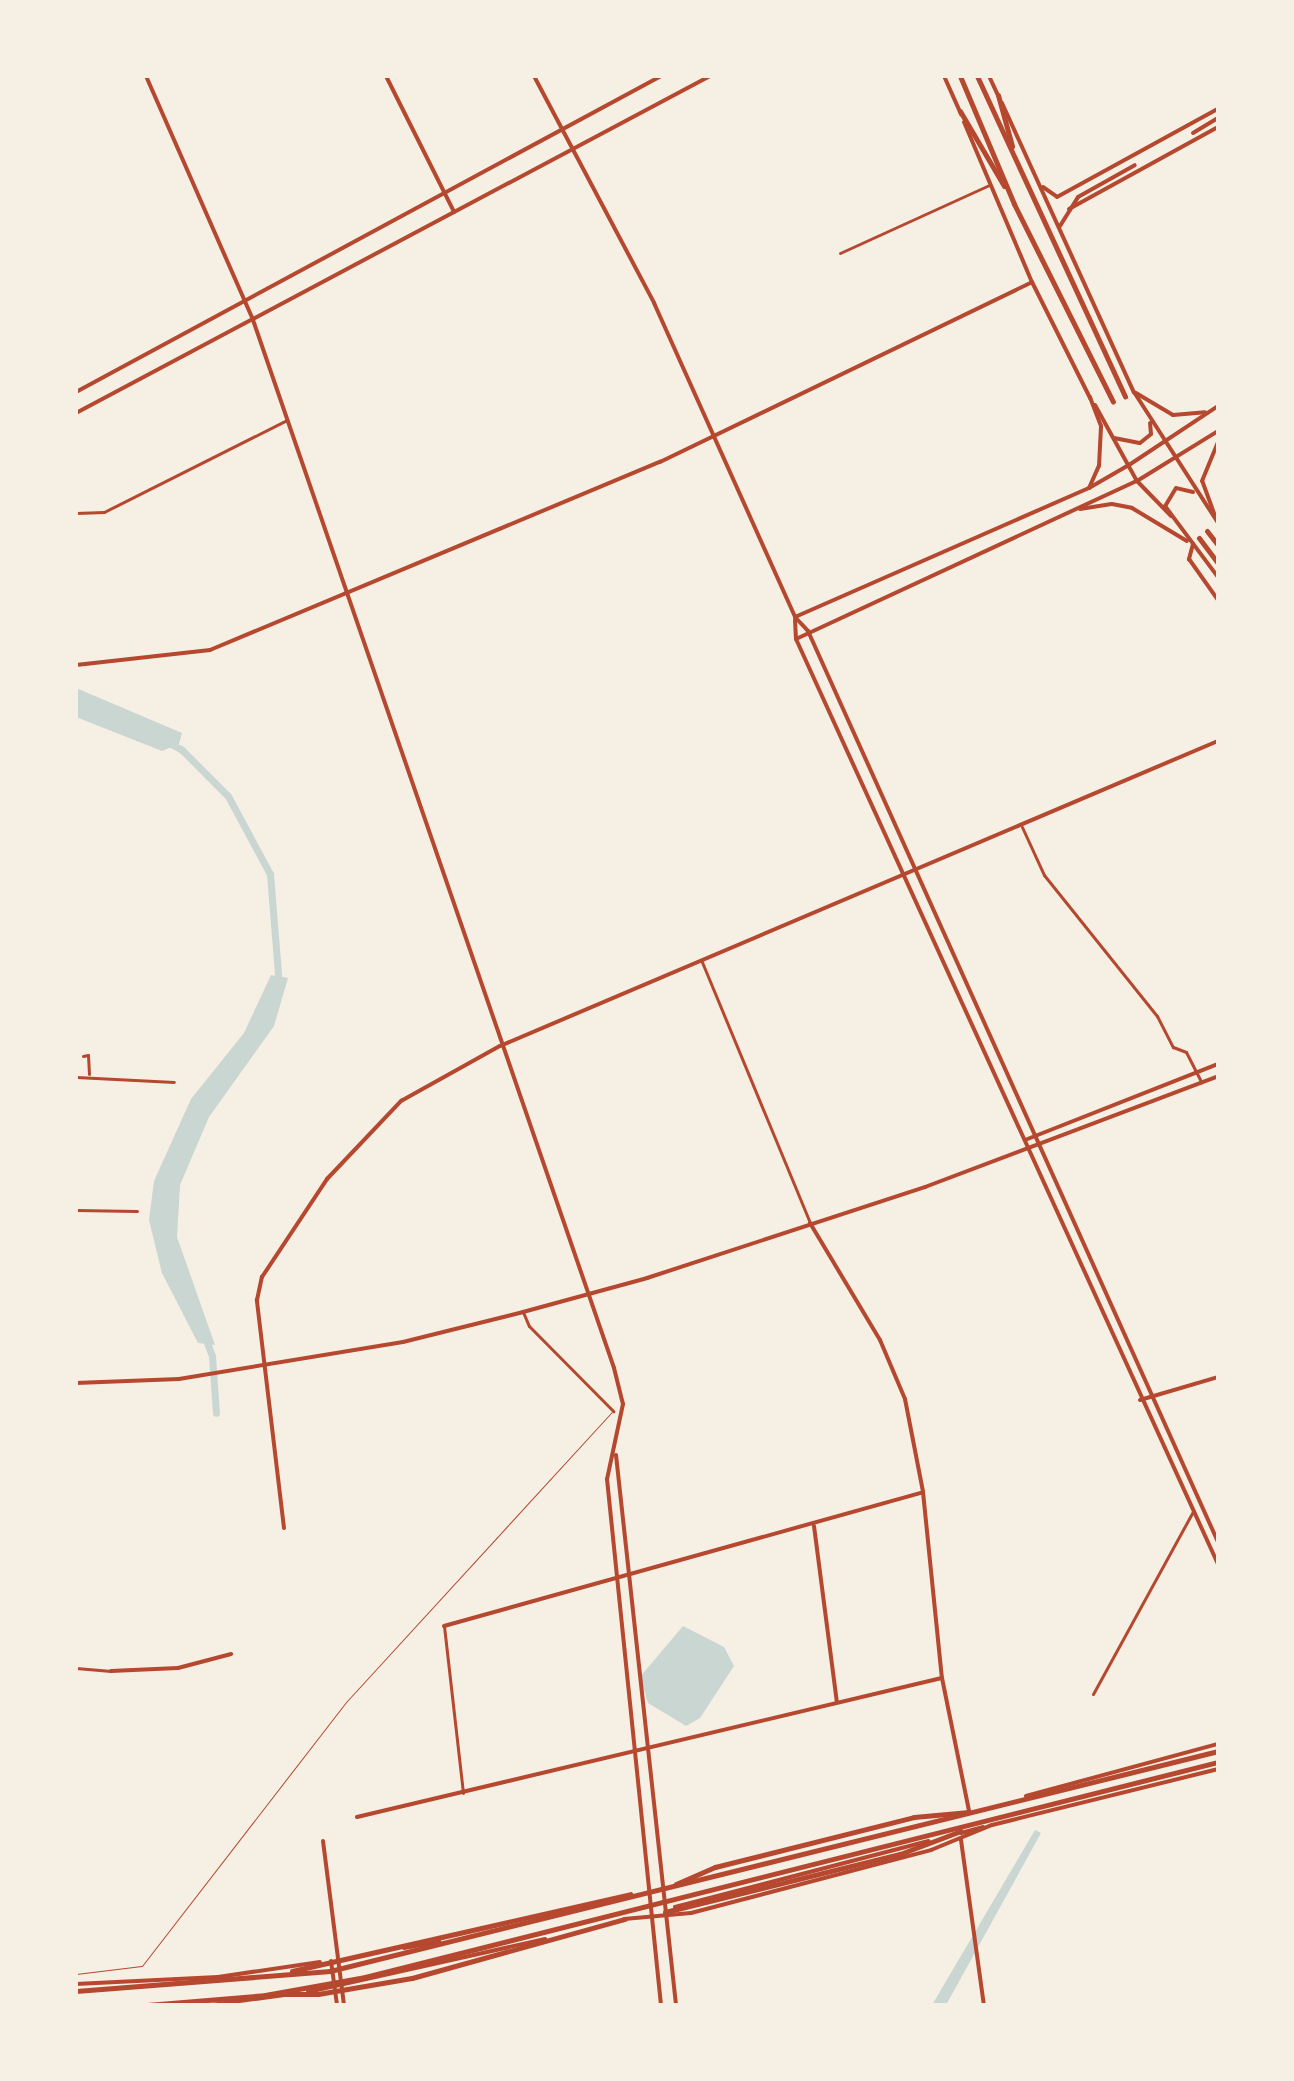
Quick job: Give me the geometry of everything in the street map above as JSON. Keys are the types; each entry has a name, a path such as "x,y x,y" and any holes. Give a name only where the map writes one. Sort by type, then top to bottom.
{"highway":[{"path":"960,76 1014,204"},
{"path":"977,76 1125,396"},
{"path":"998,95 1018,166"},
{"path":"960,111 1014,204 1113,402"},
{"path":"1207,531 1218,545"},
{"path":"1199,538 1218,563"},
{"path":"76,1991 330,1971 440,1948 1218,1751"},
{"path":"265,1995 379,1974 989,1823 1218,1762"},
{"path":"676,1884 715,1867 914,1817 986,1811"},
{"path":"665,1912 900,1854 989,1823"},
{"path":"262,1977 362,1959 566,1905 630,1894"},
{"path":"147,2005 265,1995 318,1994 412,1978 625,1919"}],"street":[{"path":"146,76 246,300 500,1046 588,1294 623,1404 607,1479 648,1915 661,2005"},
{"path":"386,76 454,212"},
{"path":"534,76 654,303 795,617 808,631 918,870 1149,1397 1218,1542"},
{"path":"76,392 651,78 661,76"},
{"path":"76,413 710,76"},
{"path":"944,76 1032,282 1090,397 1137,481 1171,517 1218,577"},
{"path":"989,76 1043,187 1134,392 1197,495 1218,523"},
{"path":"1057,197 1218,109"},
{"path":"1193,133 1218,118"},
{"path":"1069,209 1218,127"},
{"path":"1183,129 1182,137 1192,141"},
{"path":"1167,139 1176,142 1175,151"},
{"path":"1153,146 1150,154 1159,159"},
{"path":"1137,156 1144,159 1143,168"},
{"path":"1060,226 1078,197 1135,165"},
{"path":"840,253 989,185"},
{"path":"1043,187 1057,197 1078,197"},
{"path":"76,665 210,650 345,595 713,435 1032,282"},
{"path":"1134,392 1173,415 1212,410"},
{"path":"1089,488 1099,466 1101,426 1090,397"},
{"path":"795,617 1089,488 1218,406"},
{"path":"1114,438 1132,445 1146,439 1152,429 1149,416"},
{"path":"76,513 104,512 287,420"},
{"path":"796,639 1137,481 1176,460 1218,431"},
{"path":"1218,442 1202,481 1218,523"},
{"path":"1171,517 1165,506 1169,493 1182,487 1197,495"},
{"path":"1080,509 1112,504 1132,508 1193,544"},
{"path":"1193,544 1189,559 1218,600"},
{"path":"795,617 796,639 1140,1400 1218,1564"},
{"path":"284,1528 257,1300 262,1277 327,1179 401,1101 500,1046 1022,827 1218,741"},
{"path":"880,821 889,823 893,815"},
{"path":"1022,827 1044,875 1157,1016 1173,1047 1186,1052 1201,1082"},
{"path":"702,962 810,1223 898,1377 923,1492 942,1678 969,1811"},
{"path":"83,1056 88,1055 89,1074"},
{"path":"1025,1140 1218,1064"},
{"path":"76,1077 89,1074 174,1082"},
{"path":"76,1383 227,1372 403,1342 523,1312 810,1223 1029,1149 1218,1076"},
{"path":"76,1210 137,1211"},
{"path":"523,1312 529,1326 613,1411"},
{"path":"1140,1400 1218,1377"},
{"path":"615,1453 676,2005"},
{"path":"463,1793 444,1626 814,1526 923,1492"},
{"path":"1093,1694 1193,1511"},
{"path":"814,1526 837,1703"},
{"path":"76,1668 111,1671 178,1668 231,1654"},
{"path":"357,1817 942,1678"},
{"path":"76,1984 218,1977 438,1942 969,1811 1218,1744"},
{"path":"211,2005 338,1987 665,1912 989,1823 1218,1769"},
{"path":"665,1912 691,1913 961,1840 989,1823"},
{"path":"961,1840 984,2005"},
{"path":"323,1841 338,1959 337,2005"},
{"path":"331,1961 344,2005"}],"lane":[{"path":"76,1974 142,1966 347,1701 613,1411"}],"shaded area":[{"path":"76,688 182,733 179,744 162,751 76,717"},
{"path":"271,975 288,978 274,1026 209,1117 180,1185 177,1237 215,1345 198,1343 162,1273 149,1220 154,1181 191,1099 244,1033"},
{"path":"683,1626 724,1647 734,1666 700,1718 686,1726 648,1703 640,1677"},
{"path":"1035,1830 1041,1833 946,2005 932,2005"}],"waterway":[{"path":"167,742 181,749 228,796 270,874 279,986"},
{"path":"205,1337 212,1356 216,1413"}]}
